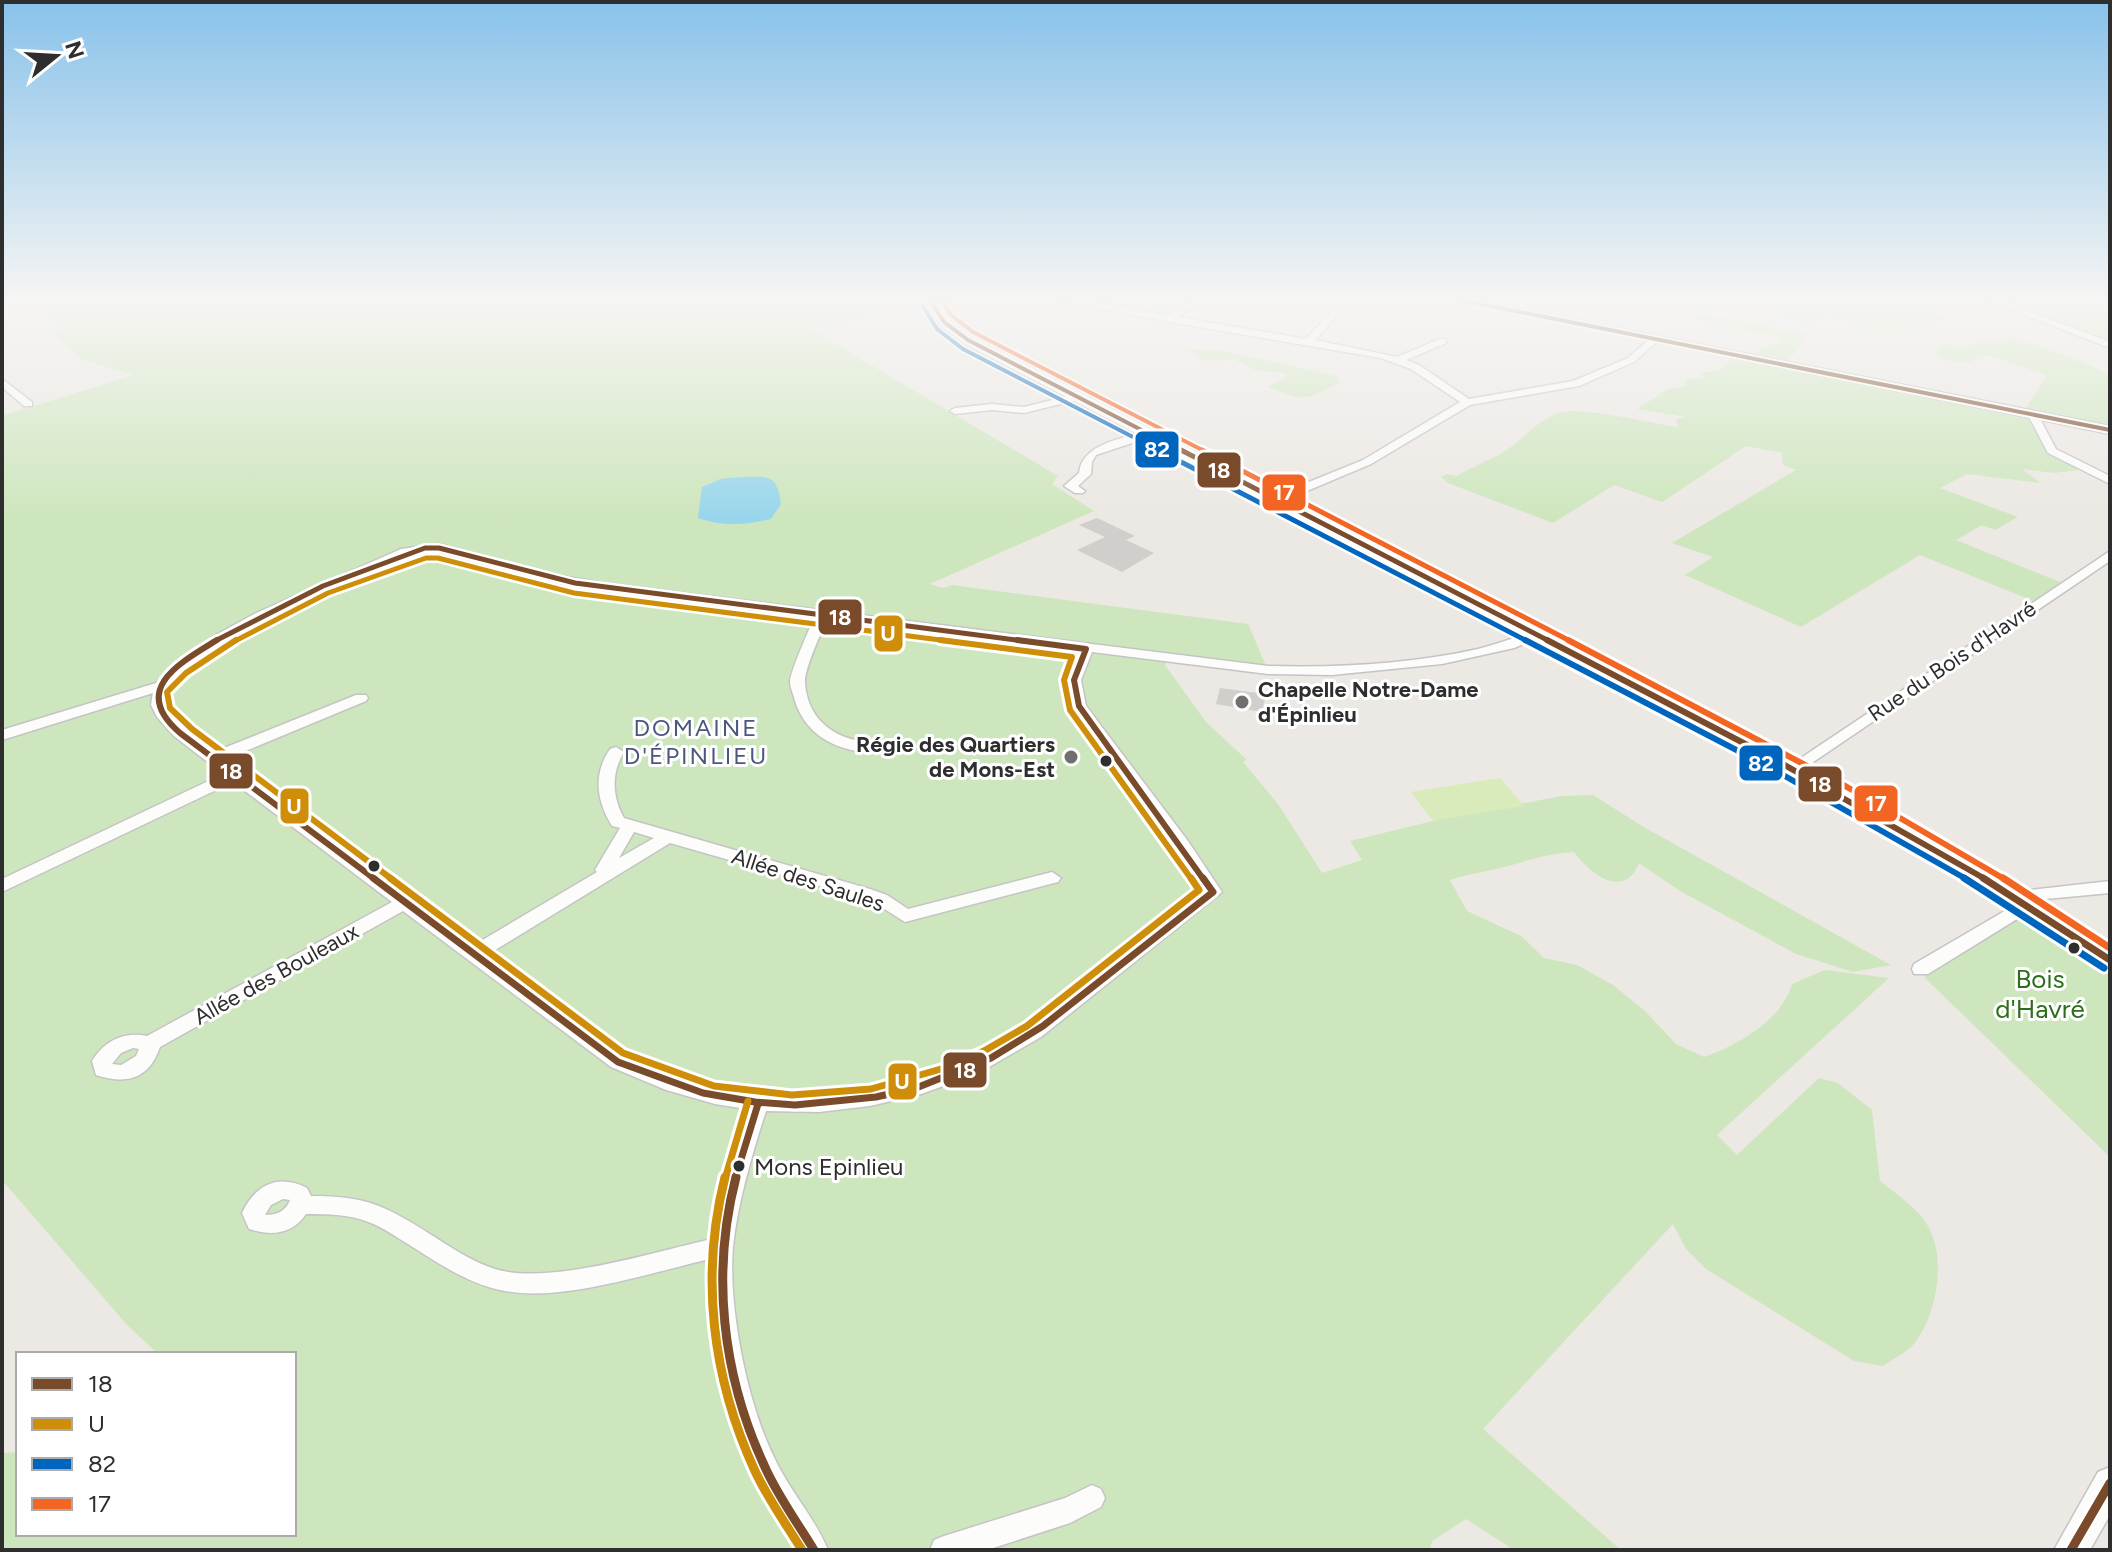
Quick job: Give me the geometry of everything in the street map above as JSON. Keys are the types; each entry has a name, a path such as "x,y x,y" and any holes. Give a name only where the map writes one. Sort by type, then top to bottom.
{"main road":[{"path":"1030,372 1794,768 1897,824 2023,900 2110,958"},
{"path":"1821,372 2110,430"}],"street":[{"path":"1421,372 1467,402"},
{"path":"1276,500 1367,462 1467,402 1575,384 1602,372"},
{"path":"2,382 28,404"},
{"path":"955,411 992,407 1024,410 1077,397"},
{"path":"2033,415 2052,451 2110,481"},
{"path":"1079,491 1070,486 1085,474 1086,462 1092,453 1149,434"},
{"path":"414,539 575,583 1268,670 1339,670 1457,656 1538,635"},
{"path":"2,735 158,687 179,663 197,651 290,601 405,552 439,548"},
{"name":"Rue du Bois d'Havré","path":"1794,768 2110,555"},
{"path":"821,616 798,676 811,720 820,731 837,739 874,749 905,746"},
{"path":"158,687 157,702 161,714 175,729 403,903 628,1067 675,1086 758,1104 817,1104 882,1097 932,1083 993,1058 1038,1031 1162,929 1213,892 1079,706 1074,680 1086,649"},
{"path":"214,758 361,698"},
{"path":"601,875 622,844 629,827 618,822 610,806 605,772 616,752"},
{"path":"2,886 234,775"},
{"name":"Allée des Saules","path":"629,827 864,893 881,899 905,916 1052,878"},
{"path":"474,954 662,834"},
{"path":"1921,969 2023,900 2110,887"},
{"name":"Allée des Bouleaux","path":"148,1044 403,903"},
{"path":"758,1104 722,1246 723,1291 732,1360 748,1422 764,1465 814,1550"},
{"path":"300,1205 361,1208 486,1275 518,1284 552,1282 722,1246"},
{"path":"2071,1550 2110,1483"},
{"path":"944,1550 1070,1510 1092,1498"}],"green space":[{"path":"124,372 884,372 1058,476 1052,484 1094,511 930,584 1248,624 1268,670 1169,659 1165,665 1206,722 1247,760 1243,762 1278,804 1322,873 1362,860 1350,841 1561,796 1593,795 1642,826 1891,965 1853,972 1796,954 1680,891 1639,863 1633,874 1616,882 1597,875 1574,852 1450,880 1467,911 1521,936 1544,958 1577,965 1613,985 1645,1011 1676,1044 1704,1057 1731,1046 1757,1030 1779,1009 1792,984 1825,970 1889,978 1717,1135 1737,1155 1819,1078 1838,1083 1872,1110 1880,1181 1922,1217 1935,1245 1938,1278 1925,1327 1910,1348 1883,1366 1854,1361 1706,1269 1686,1249 1673,1224 1483,1429 1621,1550 1514,1550 1466,1519 1432,1541 1430,1550 2,1550 2,1453 16,1452 16,1536 296,1536 296,1352 156,1352 127,1325 2,1180 2,416 133,375"},
{"path":"1276,372 1321,372 1337,376 1340,382 1311,396 1298,397 1268,387 1288,376"},
{"path":"1825,372 2023,413 2047,375 2039,372 2110,375 2110,430 2034,415 2052,451 2086,469 2054,473 2022,469 2041,483 1967,474 1940,488 2018,517 1995,530 1982,525 1956,540 2065,584 2036,602 1920,555 1801,627 1685,575 1713,557 1672,543 1796,470 1783,465 1782,453 1746,446 1662,502 1614,485 1553,523 1448,483 1441,477 1447,474 1457,476 1499,455 1540,423 1565,412 1600,413 1678,427 1676,419 1686,417 1637,409 1668,389 1684,386 1686,379 1705,378 1700,373"},
{"path":"1500,778 1524,806 1433,821 1411,792"},
{"name":"Bois d'Havré","path":"2029,904 2110,960 2110,1157 1926,979 1921,969"}],"water":[{"path":"764,477 774,482 781,504 771,519 734,524 698,518 702,487 721,479"}],"building":[{"path":"1097,518 1135,536 1126,540 1154,553 1122,572 1077,550 1105,537 1079,525"},
{"name":"Chapelle Notre-Dame d'Épinlieu","path":"1220,688 1266,694 1262,712 1216,704"}],"transit line":[{"name":"82","path":"1008,372 1769,767 1973,883 2104,968"},
{"name":"18","path":"1031,372 1843,796 2045,916 2110,960"},
{"name":"17","path":"1051,372 1847,787 1980,864 2110,948"},
{"name":"18","path":"1822,372 2110,430"},
{"name":"18","path":"425,548 439,548 575,583 1086,649 1074,680 1079,706 1213,892 1026,1038 954,1075 916,1088 836,1103 795,1105 755,1102 690,1090 618,1062 180,733 159,710 157,692 170,674 197,652 234,629 365,568 425,548"},
{"name":"U","path":"426,558 438,558 574,593 1072,657 1064,680 1070,710 1199,890 1018,1032 984,1051 910,1080 831,1094 752,1093 702,1083 634,1058 623,1053 192,729 170,708 167,692 186,673 249,632 366,577 426,558"},
{"name":"U","path":"748,1101 727,1171 712,1244 710,1271 714,1329 727,1390 744,1446 766,1492 802,1550"},
{"name":"18","path":"758,1104 736,1174 724,1228 721,1272 725,1329 737,1387 754,1442 770,1477 814,1550"},
{"name":"18","path":"2071,1550 2110,1483"}],"place":[{"name":"Chapelle Notre-Dame d'Épinlieu","path":"1242,702"},
{"name":"Régie des Quartiers de Mons-Est","path":"1071,757"},
{"name":"Mons Epinlieu","path":"739,1166"}],"district":[{"name":"DOMAINE D'ÉPINLIEU","path":"696,741"}]}
